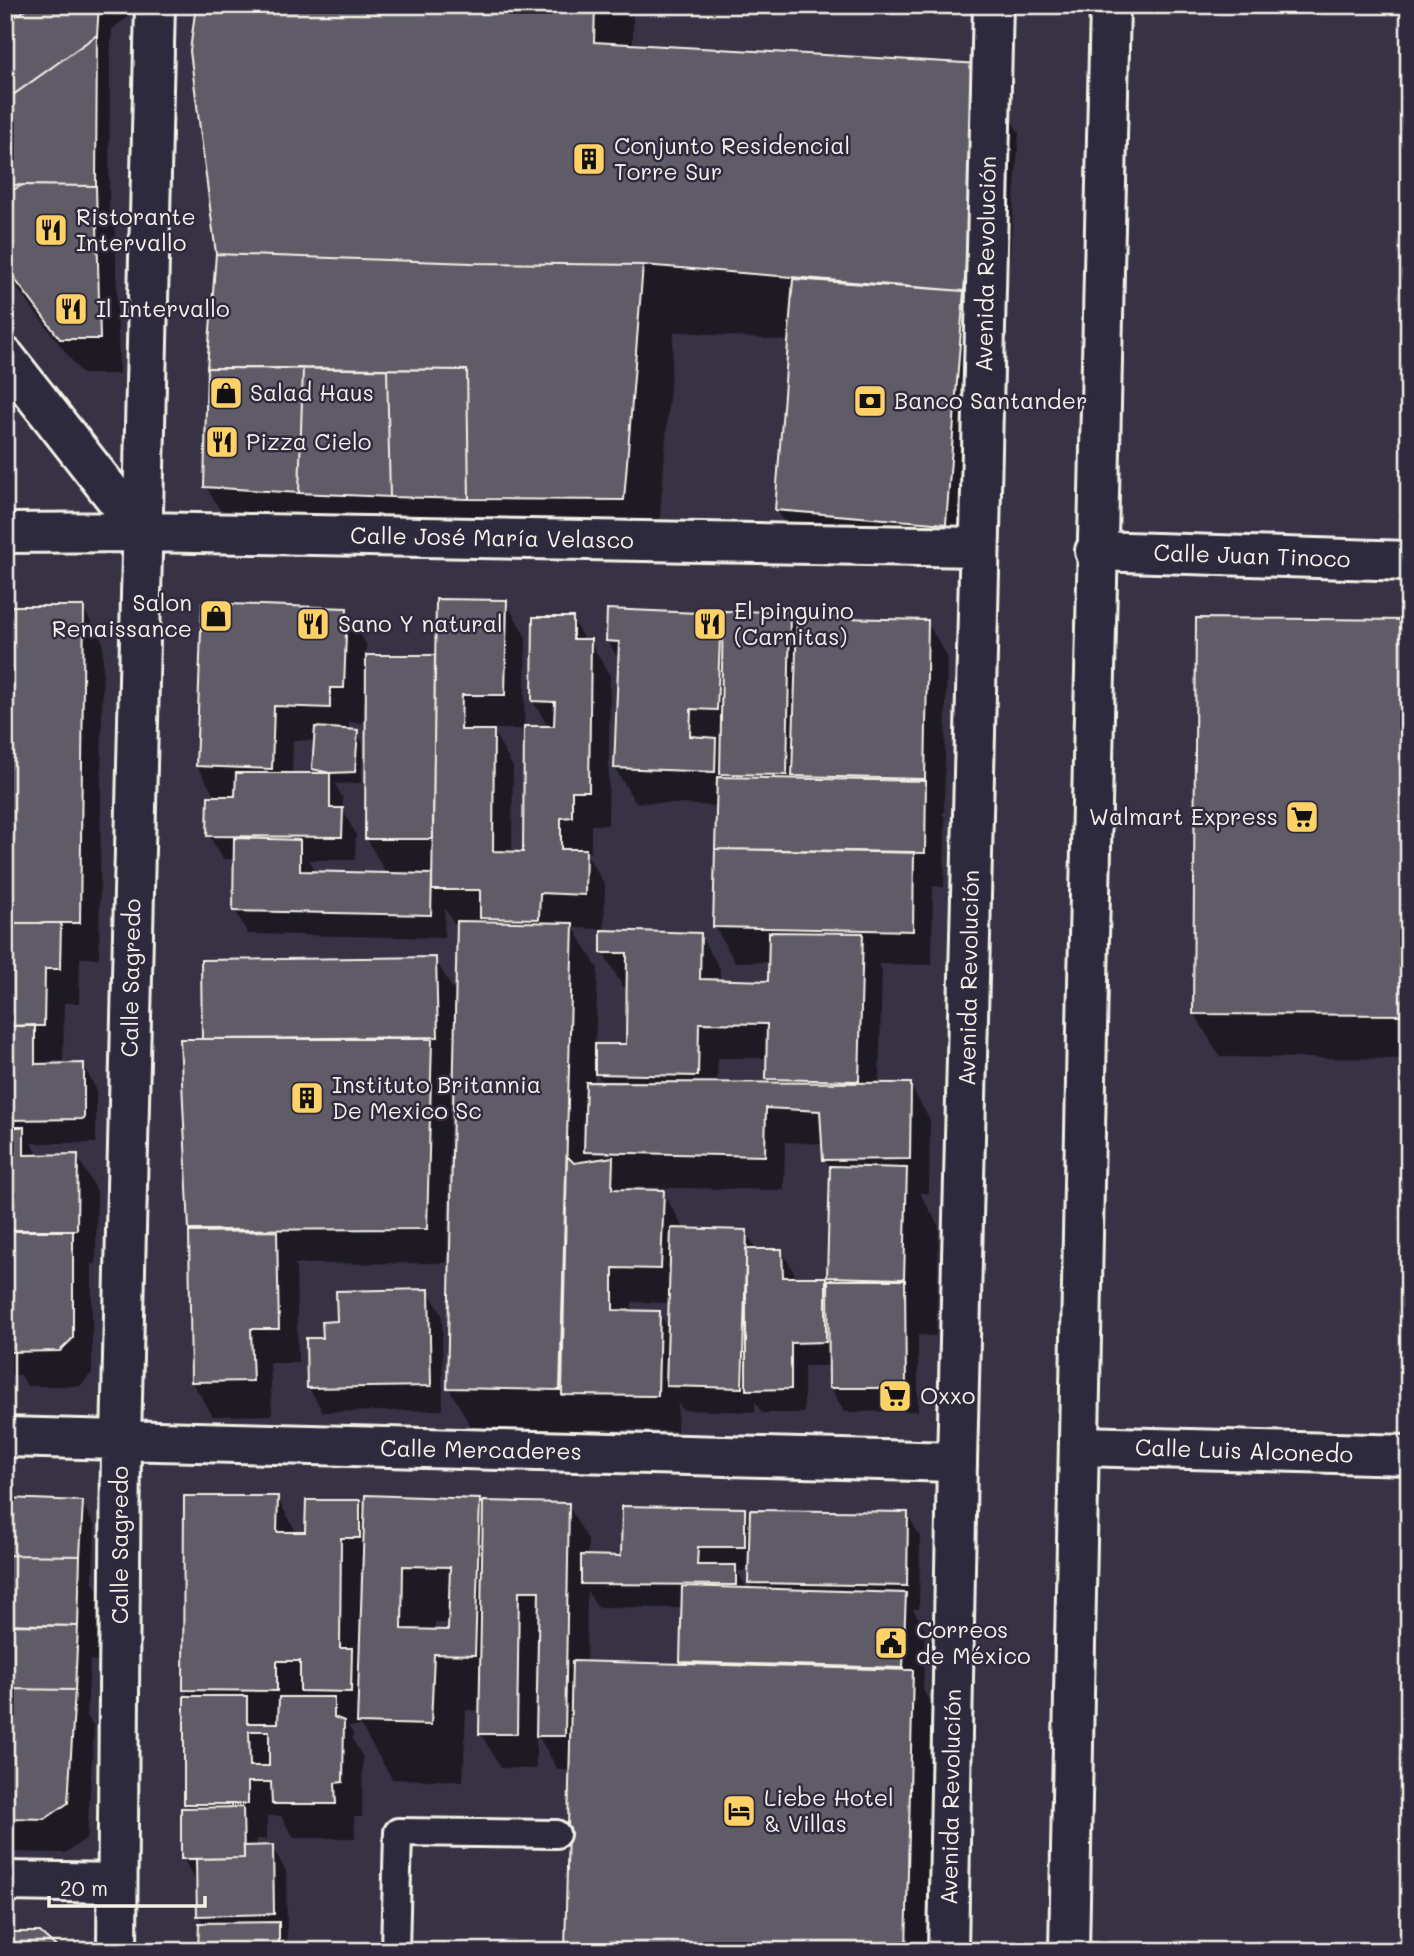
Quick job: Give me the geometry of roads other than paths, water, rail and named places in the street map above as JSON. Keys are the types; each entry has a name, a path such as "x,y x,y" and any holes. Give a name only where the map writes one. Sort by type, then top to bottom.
{"street":[{"name":"Calle Sagredo","path":"117,1951 121,1441 155,5"},
{"name":"Avenida Revolución","path":"948,1951 957,1462 993,5"},
{"path":"1069,1951 1095,551 1110,5"},
{"path":"5,356 142,532"},
{"name":"Calle José María Velasco","path":"5,533 142,532 979,547"},
{"name":"Calle Juan Tinoco","path":"1095,551 1409,561"},
{"name":"Calle Mercaderes","path":"5,1437 957,1462"},
{"name":"Calle Luis Alconedo","path":"1080,1446 1409,1455"},
{"path":"5,1881 117,1883"}],"lane":[{"path":"396,1951 398,1832 556,1833"}],"place":[{"name":"Conjunto Residencial Torre Sur","path":"589,159"},
{"name":"Ristorante Intervallo","path":"51,230"},
{"name":"Il Intervallo","path":"71,309"},
{"name":"Salad Haus","path":"226,393"},
{"name":"Banco Santander","path":"870,401"},
{"name":"Pizza Cielo","path":"222,442"},
{"name":"Salon Renaissance","path":"216,616"},
{"name":"Sano Y natural","path":"313,624"},
{"name":"El pinguino (Carnitas)","path":"710,624"},
{"name":"Walmart Express","path":"1302,817"},
{"name":"Instituto Britannia De Mexico Sc","path":"307,1098"},
{"name":"Oxxo","path":"895,1396"},
{"name":"Correos de México","path":"891,1643"},
{"name":"Liebe Hotel & Villas","path":"739,1811"}]}
